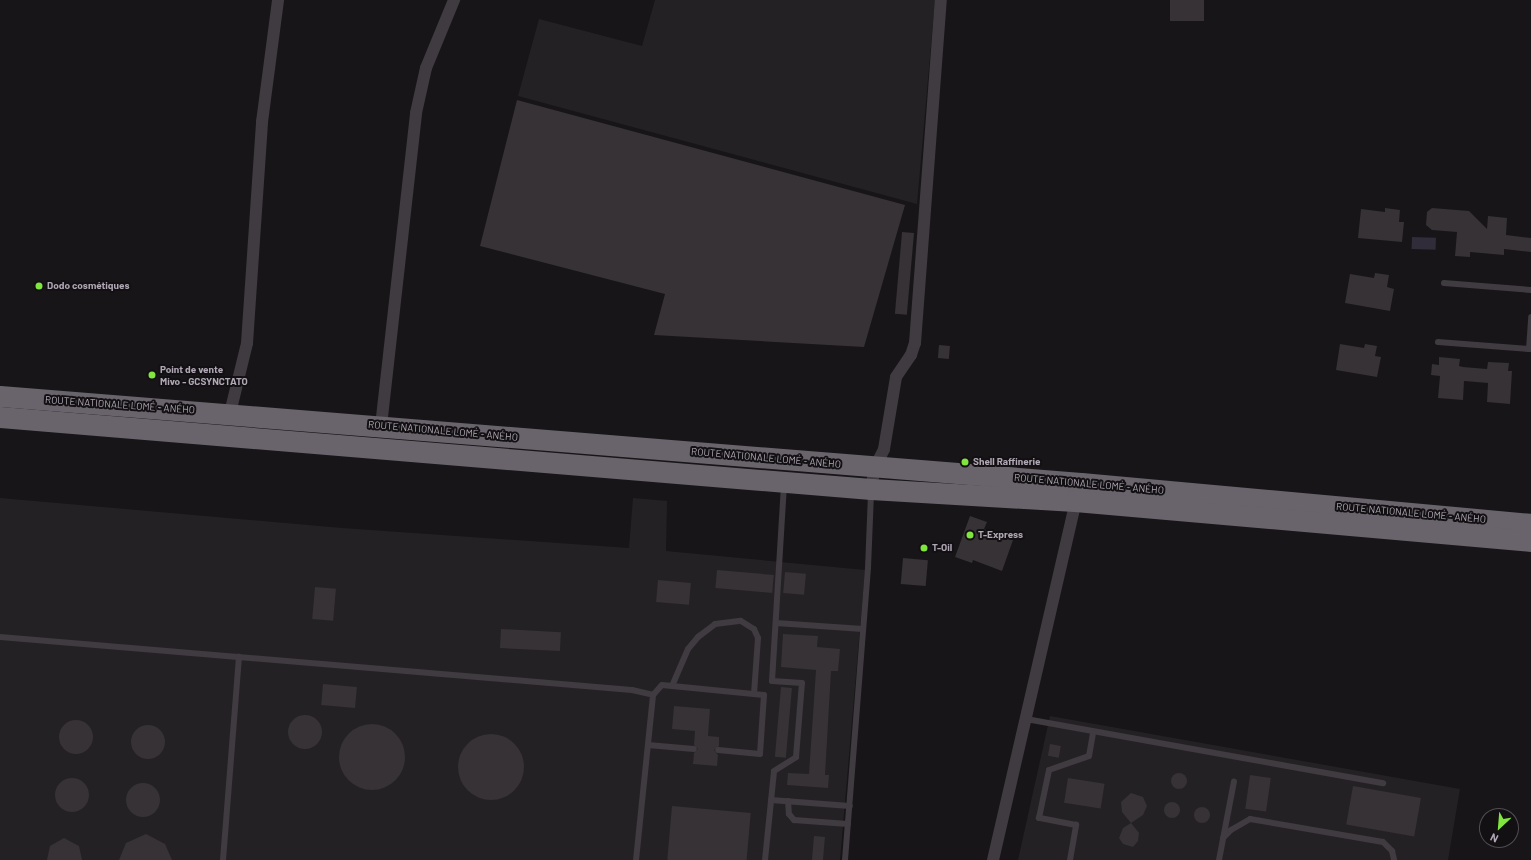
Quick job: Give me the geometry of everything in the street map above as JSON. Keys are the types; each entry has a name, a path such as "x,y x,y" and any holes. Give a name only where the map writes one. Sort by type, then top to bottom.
{"highway":[{"name":"ROUTE NATIONALE LOMÉ - ANÉHO","path":"0,396 230,413 875,467 1078,492 1531,541"},
{"name":"ROUTE NATIONALE LOMÉ - ANÉHO","path":"0,417 870,489 1078,492 1531,524"}],"street":[{"path":"230,413 247,343 262,122 278,0"},
{"path":"381,426 416,113 426,68 454,0"},
{"path":"870,489 875,467 884,449 896,377 911,355 914,344 941,0"},
{"path":"993,860 1078,492"}],"lane":[{"path":"1444,283 1531,290"},
{"path":"1438,342 1529,349 1531,317"},
{"path":"765,860 774,771 796,757 802,683 772,681 784,481"},
{"path":"845,860 871,514 870,489"},
{"path":"672,686 688,649 698,637 715,624 741,621 754,629 758,638 754,694"},
{"path":"776,623 863,629"},
{"path":"0,637 632,690 652,695"},
{"path":"223,860 239,657"},
{"path":"636,860 652,695 662,685 764,695 760,754 718,750"},
{"path":"1026,719 1093,733 1383,783"},
{"path":"1070,860 1076,825 1039,818 1049,770 1089,756 1093,733"},
{"path":"648,745 694,749"},
{"path":"1219,860 1234,781"},
{"path":"771,800 850,806"},
{"path":"788,801 789,814 794,820 848,824"},
{"path":"1223,838 1231,830 1250,819 1383,842 1392,851 1394,860"}],"shaded area":[{"path":"655,0 935,0 917,204 518,96 539,19 642,46"},
{"path":"1412,237 1436,238 1436,250 1412,249"},
{"path":"0,498 342,528 629,548 633,498 667,501 666,551 865,570 840,860 0,860"},
{"path":"1050,716 1460,789 1448,860 1018,860"}],"building":[{"path":"1170,0 1204,0 1204,21 1170,21"},
{"path":"517,100 905,205 864,347 654,335 665,294 480,246"},
{"path":"1385,208 1400,210 1399,222 1404,222 1402,242 1358,238 1361,209 1385,212"},
{"path":"1432,208 1469,211 1487,229 1488,216 1507,218 1506,235 1531,238 1531,252 1504,249 1504,255 1470,252 1470,257 1455,256 1457,232 1432,230 1426,225 1427,212"},
{"path":"902,232 914,233 907,315 895,314"},
{"path":"1375,273 1389,275 1387,287 1394,289 1390,311 1345,303 1350,274 1374,278"},
{"path":"1340,344 1364,348 1365,344 1377,346 1375,356 1381,357 1377,377 1336,370"},
{"path":"939,345 950,346 949,359 938,358"},
{"path":"1439,357 1460,359 1459,366 1463,367 1487,369 1488,362 1509,363 1508,371 1512,371 1510,404 1487,402 1488,383 1464,381 1463,400 1438,398 1440,376 1431,375 1432,364 1439,365"},
{"path":"970,516 987,522 984,529 1013,540 1002,571 973,560 972,563 955,557"},
{"path":"903,558 928,560 926,586 901,584"},
{"path":"717,570 774,575 772,593 715,588"},
{"path":"785,572 806,574 804,595 783,593"},
{"path":"658,580 691,583 689,605 656,602"},
{"path":"315,587 336,589 333,621 312,619"},
{"path":"501,629 561,632 560,651 500,648"},
{"path":"783,634 818,636 817,647 840,649 838,671 831,671 825,775 829,775 828,788 787,785 788,773 809,774 816,670 781,667"},
{"path":"323,684 357,687 355,708 321,705"},
{"path":"781,687 792,688 786,758 775,757"},
{"path":"674,706 710,709 708,736 719,737 719,746 714,750 718,755 717,766 693,764 694,753 698,749 694,745 695,731 672,729"},
{"path":"302,715 308,715 312,716 319,722 322,732 321,739 315,746 308,749 302,749 298,748 291,742 288,735 288,729 289,725 295,718"},
{"path":"73,720 79,720 83,721 90,727 93,737 92,744 86,751 79,754 73,754 69,753 62,747 59,740 59,734 60,730 66,723"},
{"path":"372,724 384,727 395,734 402,745 405,757 402,769 395,780 384,787 372,790 360,787 349,780 342,769 339,757 342,745 349,734 360,727"},
{"path":"145,725 151,725 155,726 162,732 165,742 164,749 158,756 151,759 145,759 141,758 134,752 131,745 131,739 132,735 138,728"},
{"path":"491,734 503,737 514,744 521,755 524,767 521,779 514,790 503,797 491,800 479,797 468,790 461,779 458,767 461,755 468,744 479,737"},
{"path":"1050,744 1061,746 1059,758 1048,756"},
{"path":"1179,773 1185,775 1187,781 1185,787 1179,789 1173,787 1171,781 1173,775"},
{"path":"1250,775 1271,778 1266,812 1245,809"},
{"path":"69,778 75,778 79,779 86,785 89,795 88,802 82,809 75,812 69,812 65,811 58,805 55,798 55,792 56,788 62,781"},
{"path":"1068,778 1105,784 1101,808 1064,803"},
{"path":"140,783 146,783 150,784 157,790 160,800 159,807 153,814 146,817 140,817 136,816 129,810 126,803 126,797 127,793 133,786"},
{"path":"1353,786 1421,798 1414,836 1346,824"},
{"path":"1131,793 1143,797 1147,806 1143,815 1131,823 1122,812 1121,802"},
{"path":"1172,802 1178,804 1180,810 1178,816 1172,818 1166,816 1164,810 1166,804"},
{"path":"672,806 751,813 747,860 667,860"},
{"path":"1202,807 1208,809 1210,815 1208,821 1202,823 1196,821 1194,815 1196,809"},
{"path":"1131,823 1139,833 1138,841 1133,847 1123,844 1119,838 1123,828"},
{"path":"146,834 165,844 172,860 119,860 126,843"},
{"path":"814,836 825,837 823,860 812,860"},
{"path":"64,838 79,846 82,860 47,860 50,846"}],"place":[{"name":"Dodo cosmétiques","path":"39,286"},
{"name":"Point de vente Mivo - GCSYNCTATO","path":"152,375"},
{"name":"Shell Raffinerie","path":"965,462"},
{"name":"T-Express","path":"970,535"},
{"name":"T-Oil","path":"924,548"}]}
